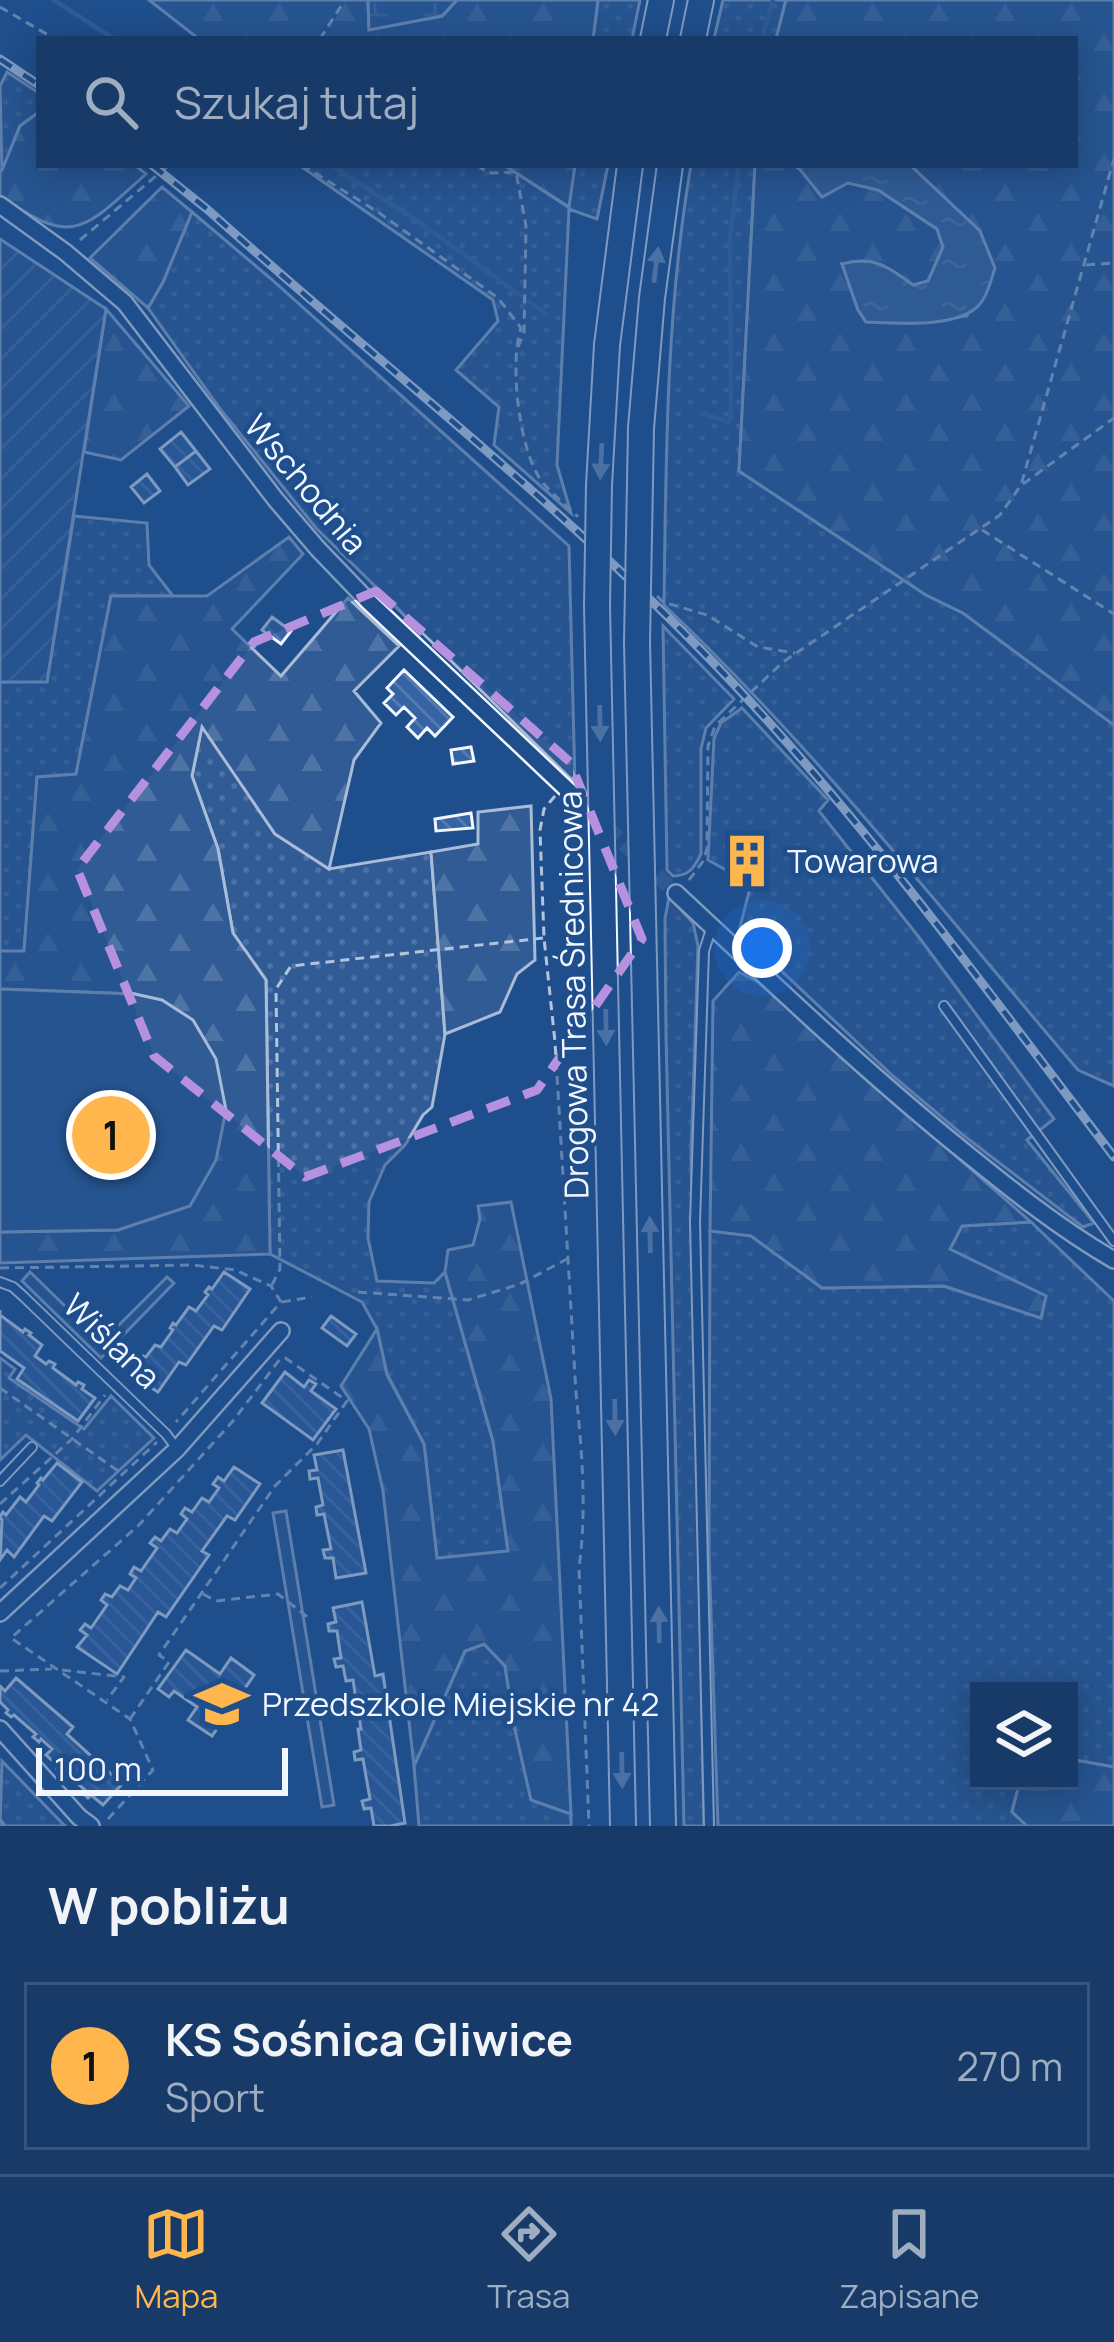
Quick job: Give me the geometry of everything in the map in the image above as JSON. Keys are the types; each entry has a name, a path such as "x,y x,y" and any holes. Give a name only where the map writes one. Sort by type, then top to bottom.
{"main road":[{"path":"654,36 662,0"},
{"path":"694,36 701,0"},
{"name":"Drogowa Trasa Średnicowa","path":"622,1826 597,606 607,344 630,168"},
{"path":"663,1826 638,642 641,428 670,168"}],"street":[{"name":"Wschodnia","path":"0,206 125,303 276,500 328,560 569,791"},
{"path":"676,893 893,1093 1013,1192 1114,1260"},
{"path":"0,1613 177,1449 281,1331"},
{"path":"0,1729 80,1817 94,1826"}],"lane":[{"path":"709,1826 695,1222 704,951 712,927"},
{"path":"944,1006 1114,1241"},
{"name":"Wiślana","path":"0,1282 13,1287 177,1449"},
{"path":"0,1481 32,1447"}],"path":[{"path":"322,36 345,0"},
{"path":"0,7 50,36"},
{"path":"1022,485 1114,159"},
{"path":"65,252 166,168"},
{"path":"307,168 378,212 498,298 521,328 516,396 533,465 542,482 581,519"},
{"path":"482,168 516,172 526,226 524,333 516,350"},
{"path":"1085,265 1114,263"},
{"path":"676,893 698,869 706,848 709,737 716,726 796,653 981,529 1000,514 1022,485 1114,418"},
{"path":"981,529 1114,614"},
{"path":"647,585 663,602 707,615 758,647 796,653"},
{"path":"569,791 544,808 540,830 581,1440 584,1531 579,1568 590,1826"},
{"path":"271,1286 280,1269 276,989 291,966 544,938"},
{"path":"358,1292 468,1300 520,1284 568,1258"},
{"path":"0,1268 192,1265 235,1270 271,1286 281,1302"},
{"path":"0,1588 166,1435 281,1302 312,1297"},
{"path":"0,1647 139,1525 233,1421 283,1356 346,1401 317,1444 274,1486 159,1655 169,1662 130,1719"},
{"path":"0,1504 72,1439 113,1384"},
{"path":"0,1388 123,1474"},
{"path":"201,1594 217,1601 278,1594 310,1618"},
{"path":"11,1638 130,1719 153,1770 110,1818 94,1826"},
{"path":"0,1671 56,1669 124,1677 106,1702"},
{"path":"0,1819 5,1826"}],"highlighted area":[{"path":"376,591 570,762 642,939 537,1090 305,1177 154,1056 77,869 254,642"}],"green space":[{"path":"149,0 368,0 369,29 442,16 457,0 598,0 593,36 195,36"},
{"path":"368,0 457,0 442,16 369,30"},
{"path":"598,0 640,0 633,36 593,36"},
{"path":"723,0 786,0 777,36 715,36"},
{"path":"786,0 1114,0 1114,725 963,613 926,595 739,471 755,168 798,168 878,190 937,229 943,247 928,281 913,286 842,264 866,321 914,323 967,316 980,231 913,168 1078,168 1078,36 777,36"},
{"path":"7,72 36,91 36,114 20,126 2,172 0,86"},
{"path":"36,114 36,168 139,168 146,174 93,219 63,227 45,223 0,195 0,170 20,126"},
{"path":"303,168 509,168 568,207 574,168 607,168 597,219 569,209 557,465 571,513 494,445 499,407 456,370 498,321 493,300"},
{"path":"509,168 575,168 569,207"},
{"path":"691,168 755,168 739,471 926,595 963,613 1114,725 1114,1086 1078,1070 826,774 664,605 672,329"},
{"path":"162,187 192,212 148,308 90,258"},
{"path":"192,212 569,546 575,783 316,528 221,410 148,308"},
{"path":"0,239 106,309 47,682 0,682"},
{"path":"106,309 189,406 121,460 84,452"},
{"path":"74,516 147,523 149,565 173,596 111,596 76,774 37,778 24,952 0,951 0,682 47,681"},
{"path":"289,537 303,554 232,629 281,676 348,598 399,646 354,691 381,723 354,760 329,869 275,834 202,727 192,776 218,849 233,933 266,980 270,1254 0,1263 0,1232 118,1230 134,994 0,989 0,951 24,951 37,777 76,774 111,596 207,596"},
{"path":"663,626 734,699 706,728 701,749 701,854 690,870 673,876 667,870"},
{"path":"742,708 828,800 819,811 1054,1119 1027,1140 1094,1223 1083,1227 963,1135 739,931 751,884 708,860 714,738 721,723"},
{"path":"202,725 275,834 329,869 431,852 445,1034 432,1107 385,1165 369,1202 368,1238 377,1281 434,1283 445,1272 493,1441 508,1551 437,1559 424,1444 387,1374 377,1329 362,1302 270,1254 266,980 233,933 218,849 192,776"},
{"path":"531,806 535,960 517,974 500,1012 445,1034 431,852 478,844 478,812"},
{"path":"669,897 693,923 698,946 691,1157 704,1826 684,1826 666,1035"},
{"path":"739,972 758,982 1031,1222 962,1226 950,1249 1046,1296 1041,1318 944,1286 822,1288 751,1236 710,1231 713,1001"},
{"path":"511,1202 551,1399 571,1814 531,1800 505,1666 484,1644 465,1651 414,1766 383,1491 369,1429 341,1386 377,1329 387,1375 424,1444 437,1558 508,1551 493,1441 445,1272 448,1250 473,1245 480,1219 478,1206"},
{"path":"1031,1222 1114,1301 1114,1767 1078,1761 1078,1682 970,1682 970,1790 1018,1790 1012,1811 1027,1826 718,1826 709,1552 710,1231 751,1235 822,1288 944,1286 1041,1318 1046,1296 949,1250 962,1226"},
{"path":"0,1358 15,1369 9,1378 84,1429 111,1396 154,1438 97,1491 26,1435 0,1460"},
{"path":"484,1644 505,1666 531,1799 571,1814 571,1826 419,1826 414,1766 465,1651"},
{"path":"2,1761 64,1825 66,1826 0,1826"},
{"path":"1078,1761 1114,1767 1114,1826 1027,1826 1012,1812 1018,1790 1078,1790"}],"shaded area":[{"path":"0,989 135,994 162,1000 193,1020 216,1059 226,1110 216,1160 190,1206 118,1230 0,1232"},
{"path":"30,1272 102,1342 167,1277 174,1283 101,1358 22,1281"},
{"path":"286,1511 334,1805 322,1807 273,1513"}],"water":[{"path":"799,168 913,168 980,231 995,268 983,300 970,312 943,321 866,322 842,264 872,262 913,285 928,281 943,247 937,229 878,190 848,183 822,197"}],"building":[{"path":"181,432 196,451 175,467 160,449"},
{"path":"196,451 210,469 188,485 175,467"},
{"path":"147,474 160,491 144,503 131,487"},
{"path":"272,617 291,631 281,644 262,630"},
{"path":"404,670 453,717 435,736 427,728 418,738 407,727 415,718 404,707 396,715 384,703 393,694 387,688"},
{"path":"471,747 474,761 453,764 451,750"},
{"path":"471,813 473,828 436,831 435,819"},
{"path":"224,1272 250,1289 222,1330 214,1326 186,1365 179,1362 158,1392 133,1376 139,1360 155,1345 161,1347 173,1323 189,1307 196,1311 208,1295 205,1292"},
{"path":"0,1315 42,1345 35,1356 55,1364 53,1368 76,1385 84,1385 82,1389 95,1398 78,1421 17,1379 24,1368 0,1351"},
{"path":"331,1316 356,1334 347,1346 322,1328"},
{"path":"285,1372 304,1387 309,1380 316,1384 311,1391 336,1409 313,1440 262,1403"},
{"path":"343,1450 366,1573 336,1578 333,1558 325,1558 323,1550 331,1549 324,1514 317,1515 316,1507 323,1505 318,1478 310,1479 309,1471 317,1470 314,1455"},
{"path":"57,1463 82,1482 52,1521 44,1516 14,1557 7,1550 0,1560 0,1517 20,1497 26,1502"},
{"path":"234,1467 260,1484 235,1520 227,1516 202,1551 209,1555 166,1617 158,1612 117,1674 77,1647 87,1635 80,1630 85,1624 91,1628 107,1605 101,1600 105,1594 112,1597 120,1586 128,1590 136,1578 130,1574 134,1567 141,1571 157,1548 150,1543 155,1537 161,1541 170,1529 177,1533 187,1519 181,1514 185,1508 192,1512 202,1498 209,1502 219,1488 213,1484 218,1477 224,1481"},
{"path":"362,1602 375,1676 383,1674 405,1823 390,1826 374,1826 371,1808 364,1809 362,1801 370,1799 363,1759 355,1760 354,1752 361,1750 361,1729 358,1708 350,1710 349,1701 356,1700 353,1680 346,1681 343,1666 336,1667 334,1659 341,1658 337,1631 329,1631 328,1624 336,1622 333,1608"},
{"path":"186,1650 220,1674 231,1658 254,1675 239,1697 231,1692 220,1709 227,1714 212,1736 188,1720 197,1707 174,1691 169,1697 158,1689"},
{"path":"16,1678 73,1727 67,1734 122,1784 103,1805 91,1795 88,1798 63,1771 61,1774 46,1755 52,1749 6,1713 0,1686 5,1691"}],"waterway":[{"path":"54,0 109,36"},
{"path":"763,36 773,0"},
{"path":"336,168 546,314"},
{"path":"702,413 728,422 731,418 730,238 739,168"}],"tunnel":[{"path":"574,796 676,893"}],"railway":[{"path":"0,59 36,83"},
{"path":"156,168 521,481 702,651 865,834 1114,1157"}],"place":[{"name":"Towarowa","path":"747,861"},
{"name":"KS Sośnica Gliwice","path":"111,1135"},
{"name":"Przedszkole Miejskie nr 42","path":"222,1704"}]}
